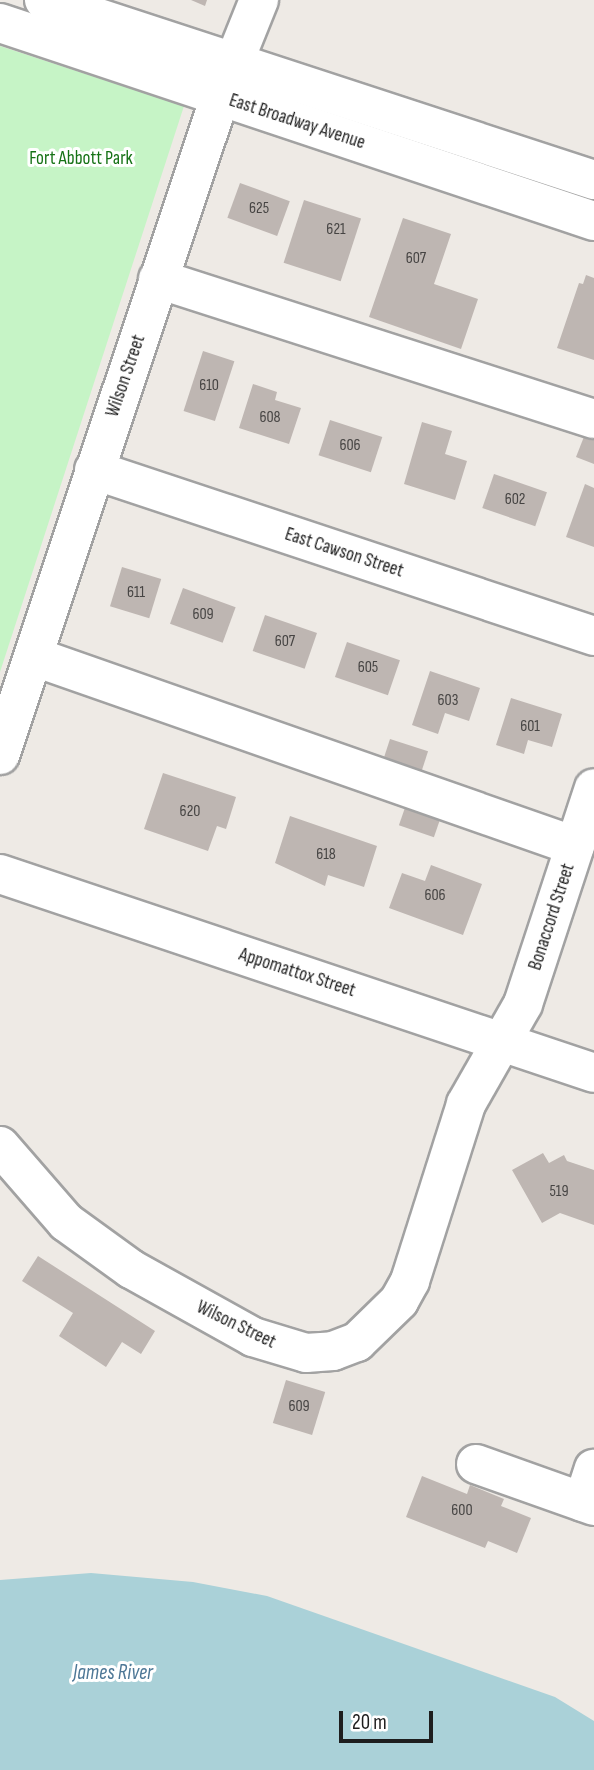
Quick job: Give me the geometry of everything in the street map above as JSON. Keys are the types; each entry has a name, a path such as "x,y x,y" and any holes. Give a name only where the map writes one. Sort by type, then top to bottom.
{"street":[{"name":"East Broadway Avenue","path":"44,0 227,80 594,221"},
{"name":"Wilson Street","path":"0,755 35,657 158,279 227,80 259,0"},
{"name":"East Broadway Avenue","path":"0,23 227,80 594,180"},
{"path":"158,279 594,419"},
{"name":"East Cawson Street","path":"94,470 594,636"},
{"path":"35,657 575,846"},
{"name":"Bonaccord Street","path":"500,1041 523,1004 594,788"},
{"name":"Appomattox Street","path":"0,874 594,1073"},
{"name":"Wilson Street","path":"0,1146 66,1222 131,1269 272,1346 306,1353 333,1351 356,1342 380,1322 410,1281 466,1104 500,1041"},
{"path":"476,1464 590,1492"}],"green space":[{"name":"Fort Abbott Park","path":"0,46 184,106 0,672"}],"water":[{"name":"James River","path":"91,1573 193,1582 267,1596 555,1697 594,1721 594,1770 0,1770 0,1580"}],"building":[{"path":"191,0 207,0 205,6"},
{"path":"240,183 290,201 277,236 227,218"},
{"path":"304,200 361,219 341,281 284,263"},
{"path":"403,218 451,234 434,284 478,299 461,349 369,317"},
{"path":"586,275 594,278 594,360 557,348 579,283 583,284"},
{"path":"203,351 234,361 215,421 184,411"},
{"path":"253,384 277,392 275,400 301,408 289,444 239,428"},
{"path":"330,420 382,437 371,472 319,455"},
{"path":"422,422 452,431 445,454 467,461 455,500 404,484"},
{"path":"587,429 594,432 594,464 576,457"},
{"path":"494,474 547,492 535,526 482,508"},
{"path":"585,484 594,488 594,547 566,537"},
{"path":"122,567 161,579 149,618 110,606"},
{"path":"183,588 236,607 223,643 170,624"},
{"path":"265,615 317,633 305,669 253,651"},
{"path":"347,642 400,660 388,695 335,677"},
{"path":"430,671 480,688 469,721 445,713 438,734 412,725"},
{"path":"511,698 562,714 552,747 528,740 524,754 496,745"},
{"path":"390,739 428,751 418,781 380,768"},
{"path":"163,773 236,797 226,829 217,826 208,851 144,829"},
{"path":"409,796 444,808 434,837 399,825"},
{"path":"290,816 377,846 364,887 328,875 325,886 275,863"},
{"path":"431,865 482,884 463,935 389,908 402,873 425,881"},
{"path":"543,1153 549,1163 564,1155 567,1161 594,1170 594,1225 560,1213 542,1223 512,1170"},
{"path":"38,1256 155,1331 141,1354 122,1342 106,1367 59,1336 73,1313 22,1281"},
{"path":"286,1380 325,1392 312,1435 273,1423"},
{"path":"422,1476 467,1494 470,1485 504,1499 501,1506 531,1518 517,1553 488,1541 485,1548 406,1517"}]}
